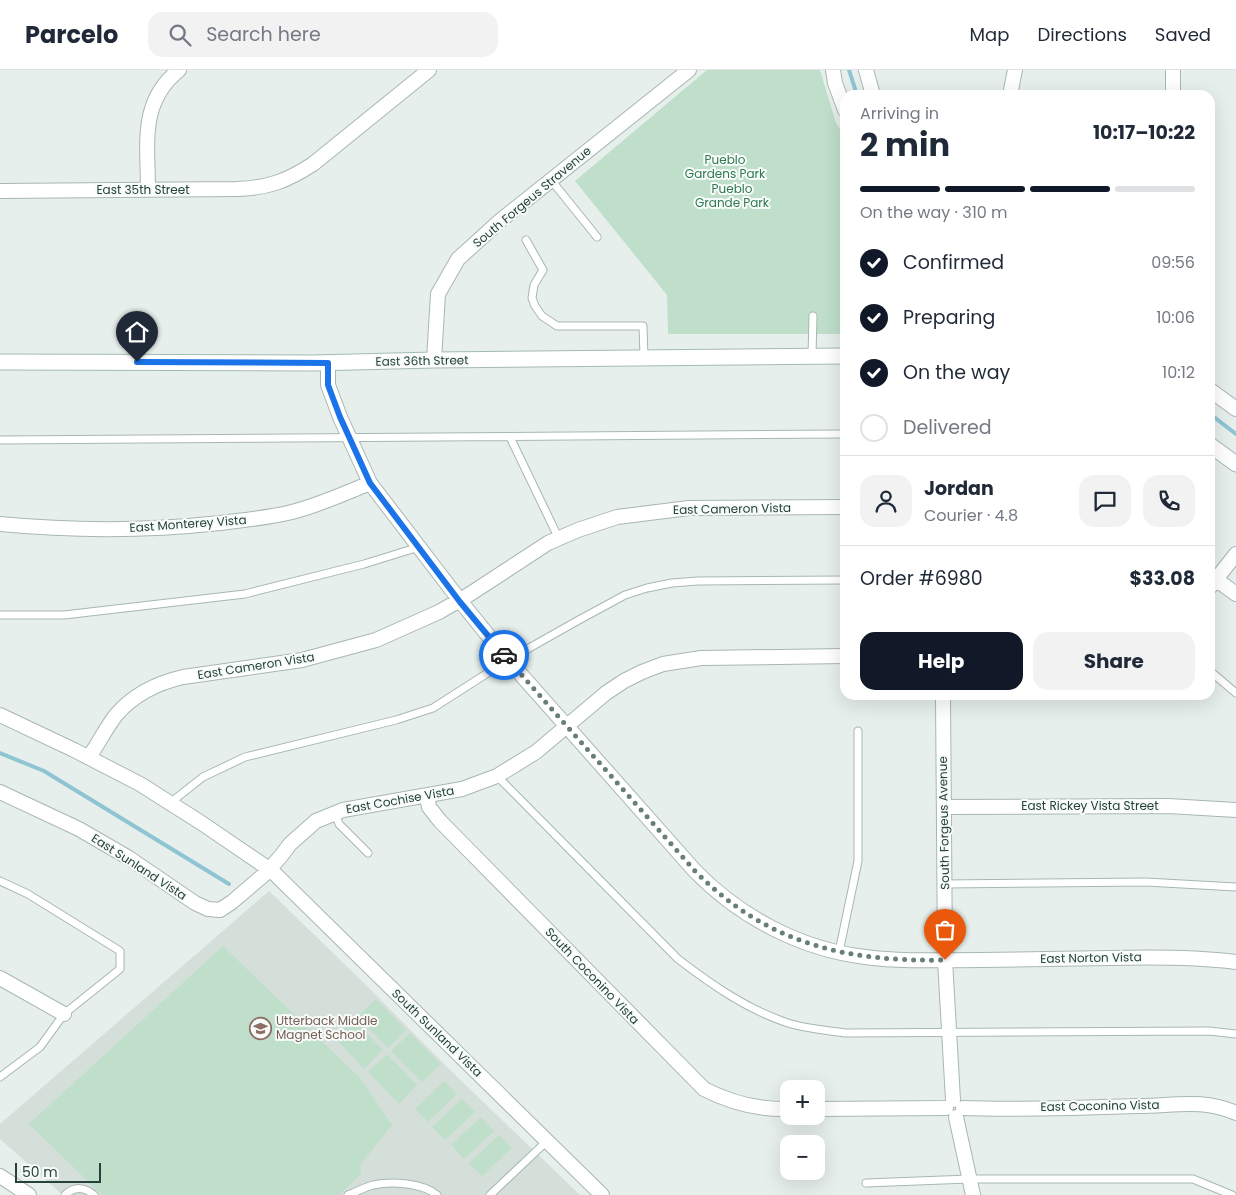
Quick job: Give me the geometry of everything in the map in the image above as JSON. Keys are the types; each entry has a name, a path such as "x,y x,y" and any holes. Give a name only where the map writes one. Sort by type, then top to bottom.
{"main road":[{"name":"East 36th Street","path":"0,362 328,363 434,360 840,356"},
{"path":"1215,449 1236,464"}],"street":[{"path":"148,190 148,124 154,99 162,87 179,70"},
{"name":"East 35th Street","path":"0,191 258,188 296,175 313,164 429,70"},
{"name":"South Forgeus Stravenue","path":"434,360 438,294 458,259 501,220 689,70"},
{"path":"833,70 835,84 840,97"},
{"path":"866,70 872,90"},
{"path":"1011,90 1015,70"},
{"path":"1173,70 1173,90"},
{"name":"East Norton Vista","path":"328,363 328,385 349,438 370,483 459,600 508,660 695,871 721,895 756,919 797,939 839,952 891,960 1164,957 1236,962"},
{"path":"1215,394 1236,409"},
{"name":"East Monterey Vista","path":"0,524 128,529 264,518 291,512 328,500 370,483"},
{"name":"East Cameron Vista","path":"89,758 116,714 151,686 183,677 302,660 376,640 459,600 521,560 578,530 617,517 689,508 840,507"},
{"path":"1215,580 1236,554"},
{"path":"1215,584 1236,594"},
{"name":"East Cochise Vista","path":"271,870 300,834 316,821 335,813 385,801 427,796 462,789 497,776 536,752 606,693 624,681 663,664 701,658 840,656"},
{"name":"South Forgeus Avenue","path":"942,700 945,960 948,1033 955,1108 973,1195"},
{"path":"0,715 140,784 271,870"},
{"name":"East Sunland Vista","path":"0,792 79,829 129,858 195,903 208,909 220,910 271,870"},
{"name":"South Coconino Vista","path":"427,796 429,807 440,821 704,1089 723,1099 743,1105 780,1109"},
{"name":"East Rickey Vista Street","path":"944,807 1231,806"},
{"name":"South Sunland Vista","path":"271,870 602,1195"},
{"path":"0,978 64,1014"},
{"name":"East Coconino Vista","path":"955,1108 1142,1106 1193,1102 1211,1105 1236,1113"},
{"path":"825,1109 955,1108"},
{"path":"0,1176 29,1195"}],"lane":[{"path":"551,180 597,238"},
{"path":"526,240 543,270 534,285 532,298 542,316 557,326 643,326 644,358"},
{"path":"812,357 813,316"},
{"path":"0,440 840,434"},
{"path":"510,437 558,539"},
{"path":"0,615 64,615 245,594 364,564 419,547"},
{"path":"170,803 203,777 245,757 396,720 433,708 508,660 625,595 672,583 698,581 840,580"},
{"path":"1215,675 1236,693"},
{"path":"839,952 858,861 858,731"},
{"path":"497,776 678,960 747,1006 788,1023 845,1034 1209,1031 1236,1034"},
{"path":"335,813 339,824 368,853"},
{"path":"0,880 28,894 120,951 120,969 64,1014 40,1047 0,1077"},
{"path":"944,884 1146,882 1236,887"},
{"path":"490,1195 547,1140"},
{"path":"866,1183 969,1179 1193,1179 1232,1195"},
{"path":"348,1195 374,1185 404,1182 433,1191 437,1195"},
{"path":"65,1195 73,1189 80,1188 94,1195"}],"shaded area":[{"name":"Utterback Middle Magnet School","path":"269,891 580,1195 63,1195 0,1139 0,1124"}],"green space":[{"name":"Pueblo Grande Park","path":"707,70 820,70 836,123 840,129 840,334 668,334 667,295 575,181"},
{"path":"223,946 361,1079 392,1125 360,1165 361,1174 339,1195 102,1195 29,1124"},
{"path":"376,999 406,1030 388,1048 357,1017"},
{"path":"353,1019 383,1050 364,1069 334,1037"},
{"path":"410,1033 441,1064 422,1082 391,1051"},
{"path":"387,1054 417,1085 399,1104 368,1072"},
{"path":"444,1081 457,1094 428,1122 415,1109"},
{"path":"462,1099 475,1112 445,1140 432,1127"},
{"path":"481,1117 494,1131 464,1159 451,1145"},
{"path":"499,1135 512,1148 482,1176 469,1163"}],"waterway":[{"path":"849,70 855,90"},
{"path":"1215,418 1236,434"},
{"path":"0,753 44,771 229,884"}],"way so far":[{"path":"504,655 695,871 727,900 776,930 834,951 891,960 945,960"}],"place":[{"name":"Utterback Middle Magnet School","path":"260,1028"}],"route":[{"path":"137,362 328,363 328,385 349,438 370,483 460,602 504,655"}],"park label":[{"name":"Pueblo Gardens Park","path":"725,167"}]}
